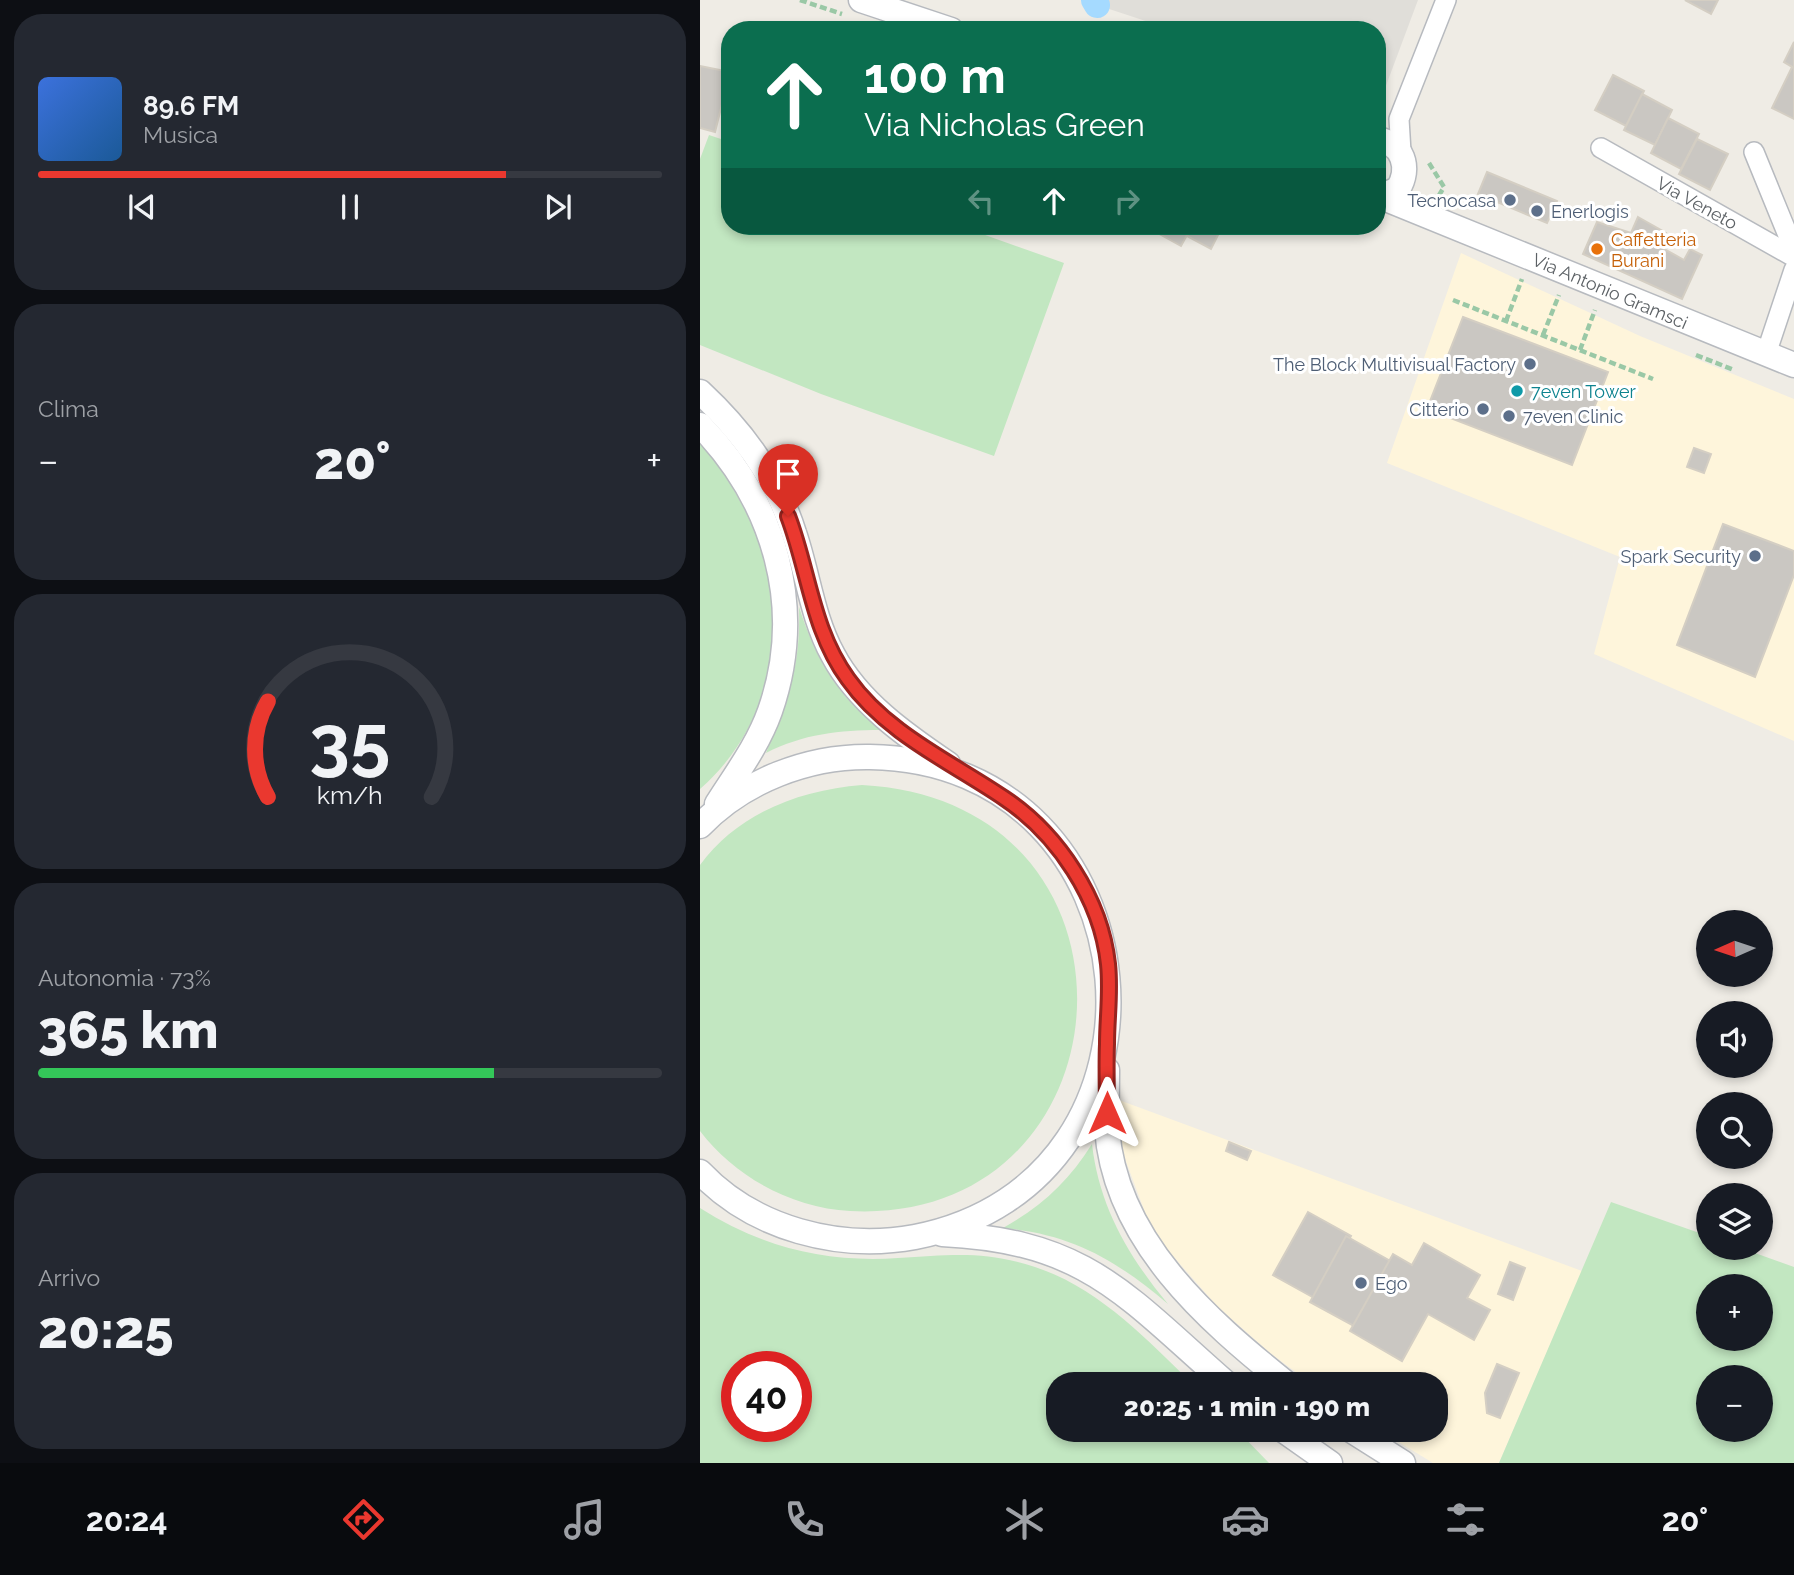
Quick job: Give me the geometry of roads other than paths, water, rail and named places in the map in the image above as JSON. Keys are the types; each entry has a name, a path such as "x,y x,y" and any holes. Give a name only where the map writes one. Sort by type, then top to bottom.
{"street":[{"path":"861,0 924,21"},
{"path":"1386,130 1399,119 1446,0"},
{"path":"1399,119 1427,214"},
{"path":"1386,142 1411,160"},
{"name":"Via Veneto","path":"1601,148 1794,257"},
{"path":"1754,152 1794,250"},
{"path":"1386,194 1398,189 1411,160"},
{"name":"Via Antonio Gramsci","path":"1386,199 1794,365"},
{"path":"1766,355 1794,270"},
{"path":"700,393 738,433 781,498 794,533 821,631 849,681 894,723 969,778 1004,798 1035,823 1061,853 1083,887 1098,923 1108,962 1110,1002 1107,1130 1126,1201 1168,1273 1195,1305 1273,1372"},
{"path":"700,425 722,449 757,503 775,545 787,609 786,646 770,712 757,741 703,822"},
{"path":"703,822 738,795 774,776 812,763 852,757 892,758 931,765 969,778"},
{"path":"931,1234 988,1210 1036,1174 1069,1135 1089,1100 1107,1042"},
{"path":"702,1176 763,1217 806,1233 863,1242 931,1234 1007,1241 1044,1250 1076,1263 1131,1298 1214,1372"},
{"path":"1300,1442 1330,1463"},
{"path":"1370,1442 1403,1463"}],"waterway":[{"path":"1094,0 1097,5"}],"place":[{"name":"Tecnocasa","path":"1510,200"},
{"name":"Enerlogis","path":"1537,211"},
{"name":"Caffetteria Burani","path":"1597,249"},
{"name":"The Block Multivisual Factory","path":"1530,364"},
{"name":"7even Tower","path":"1517,391"},
{"name":"Citterio","path":"1483,409"},
{"name":"7even Clinic","path":"1509,416"},
{"name":"Spark Security","path":"1755,556"},
{"name":"Ego","path":"1361,1283"}]}
